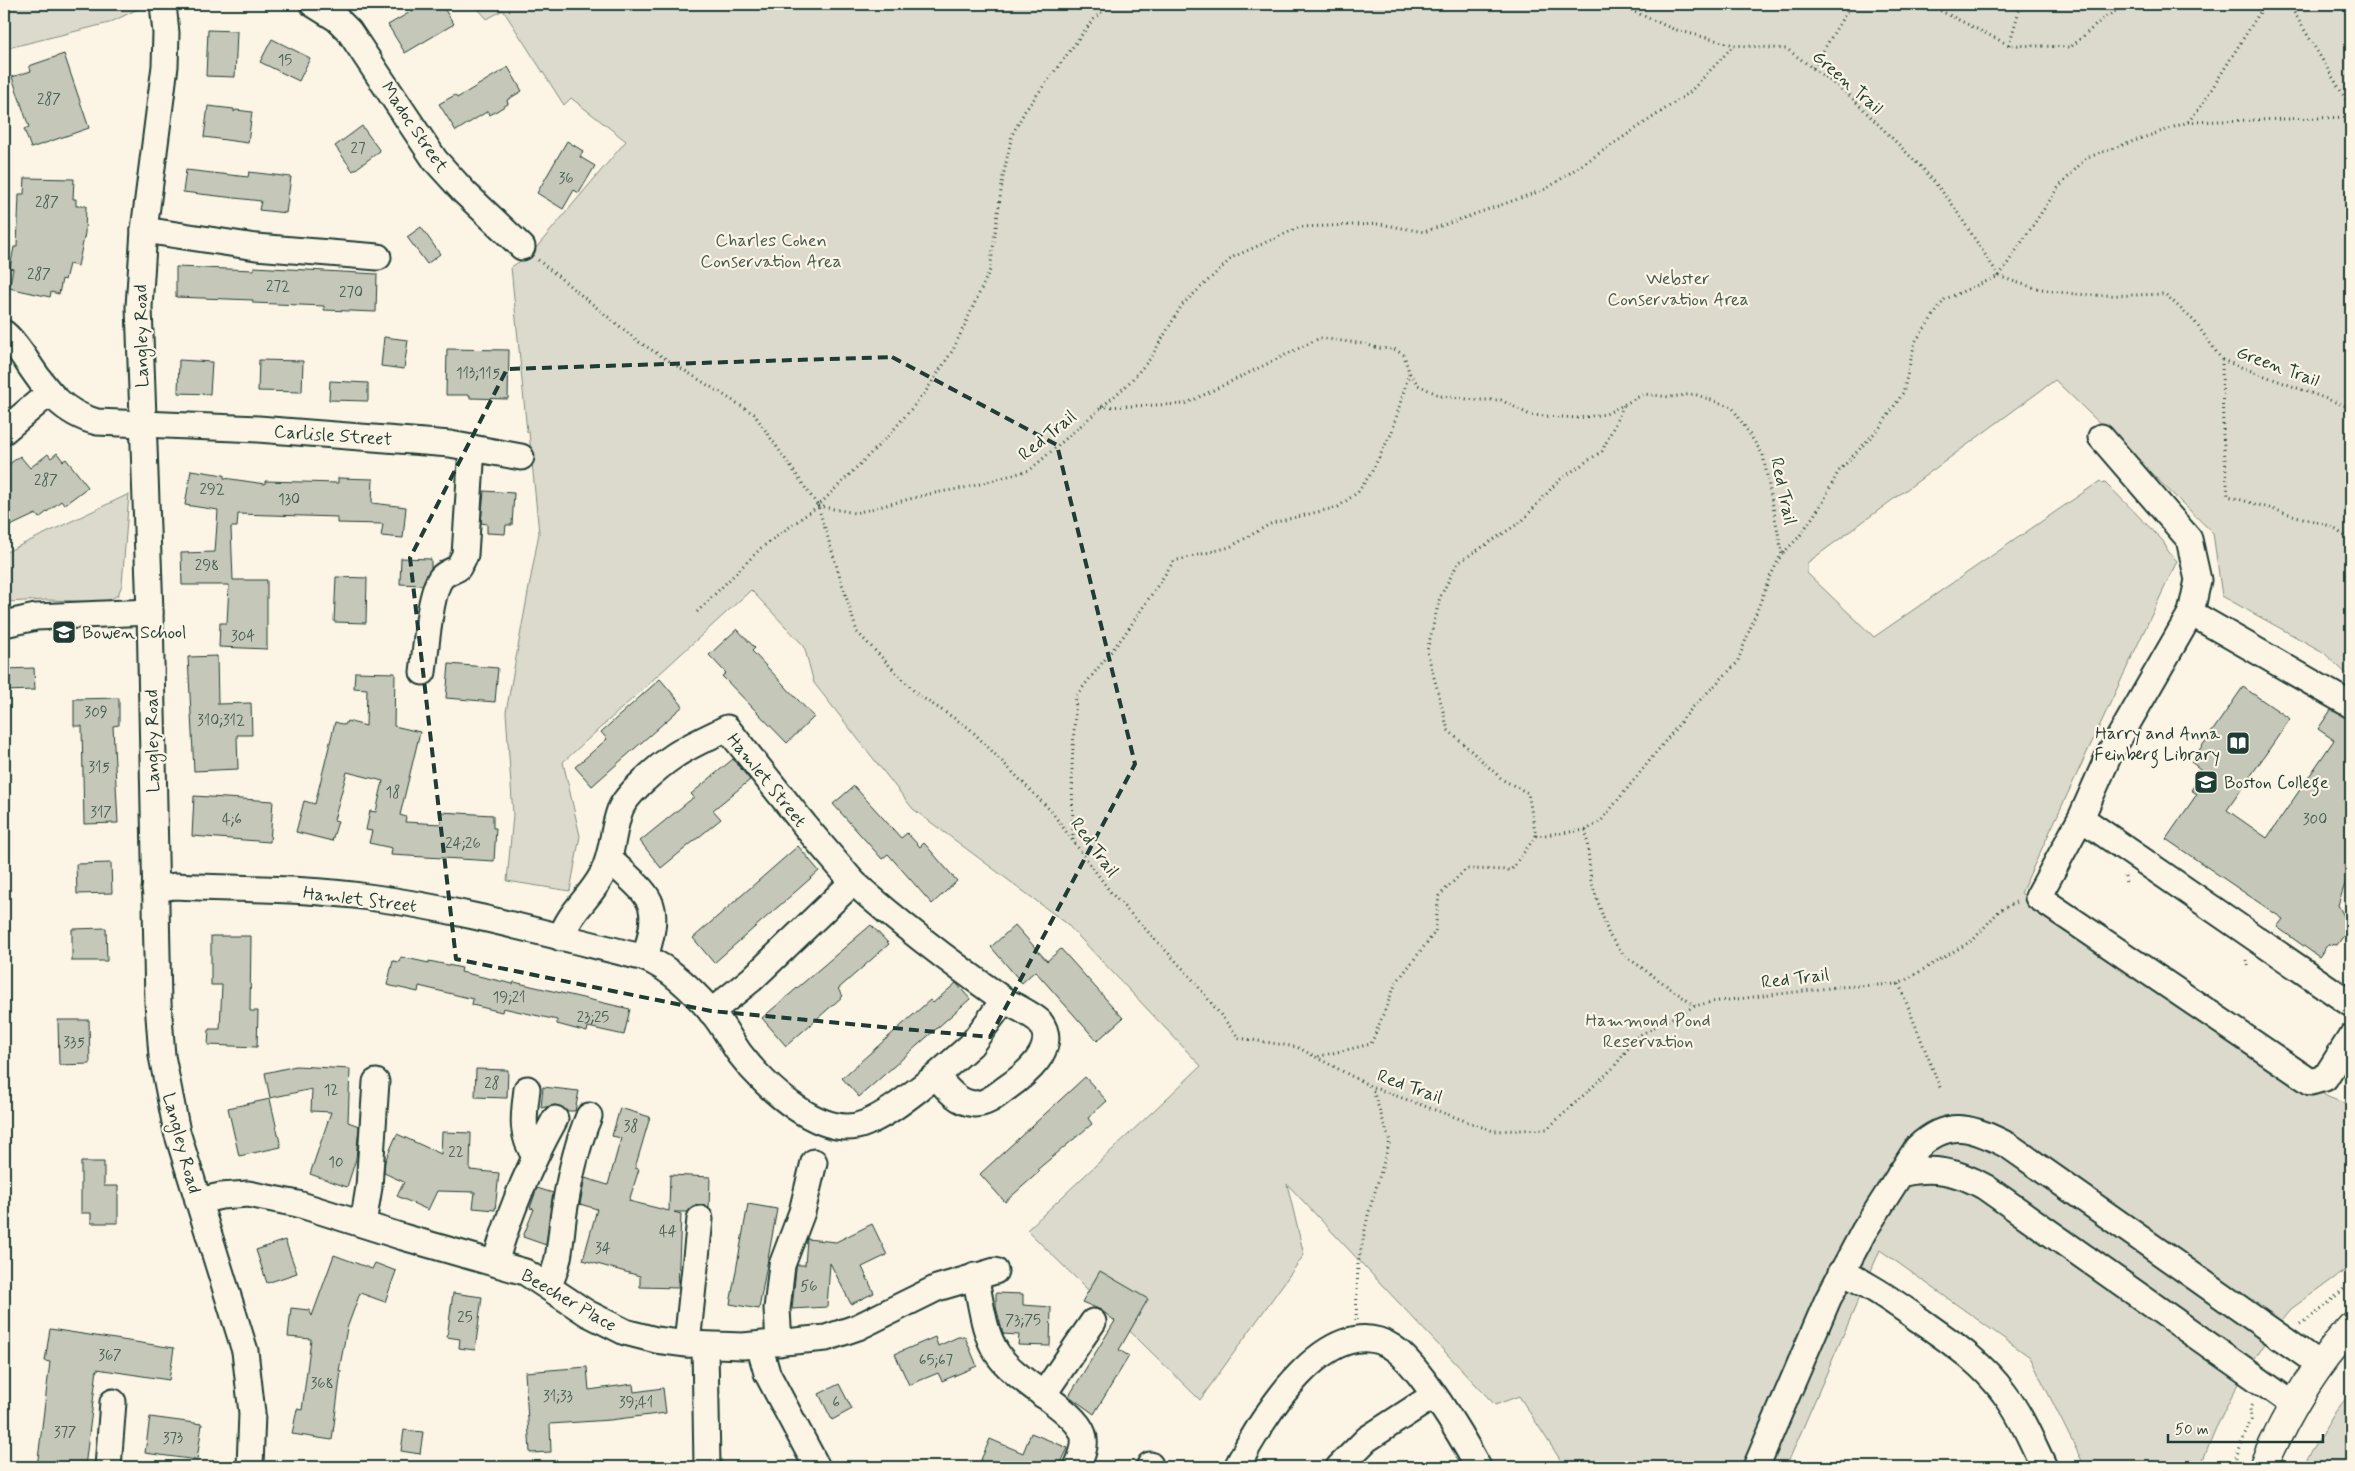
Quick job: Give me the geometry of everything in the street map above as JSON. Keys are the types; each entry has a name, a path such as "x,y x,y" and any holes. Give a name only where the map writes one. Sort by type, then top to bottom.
{"main road":[{"path":"2263,1467 2294,1405 2320,1366 2351,1327"}],"street":[{"name":"Langley Road","path":"163,4 166,33 165,66 144,230 139,307 150,612 158,1003 162,1056 177,1132 245,1351 252,1413 250,1467"},
{"name":"Madoc Street","path":"313,4 337,19 349,31 436,160 465,193 522,247"},
{"path":"144,230 256,247 378,258"},
{"name":"Carlisle Street","path":"4,332 15,344 49,393 64,408 85,419 97,422 258,429 450,444 521,457"},
{"path":"4,431 49,393"},
{"path":"2102,437 2189,539 2198,580 2191,613 2108,757 2081,818 2038,897 2312,1082 2325,1078 2349,1044"},
{"path":"423,672 433,600 440,579 448,572 458,568 465,555 472,448"},
{"path":"4,624 36,617 150,612"},
{"path":"2191,613 2351,705"},
{"name":"Hamlet Street","path":"561,938 570,917 600,878 610,860 612,836 621,807 635,790 674,756 727,728 853,882 908,930 1004,1000 1040,1021 1044,1033 1044,1046 1038,1060 1021,1078 988,1101 975,1104 954,1096 936,1076"},
{"path":"2081,818 2351,1004"},
{"path":"610,860 641,889 650,901 654,912 654,924 645,958"},
{"path":"711,1012 752,979 853,882"},
{"name":"Hamlet Street","path":"155,889 175,886 366,896 423,906 645,958 662,965 711,1012 741,1055 776,1092 806,1114 840,1127 865,1124 891,1109 936,1076 971,1045 1004,1000"},
{"path":"363,1224 369,1188 376,1082"},
{"path":"527,1089 525,1137 535,1156"},
{"path":"548,1286 556,1268 567,1194 579,1142 589,1116"},
{"path":"495,1263 503,1237 535,1156 555,1119"},
{"path":"1756,1467 1801,1360 1841,1272 1864,1232 1917,1148 1927,1138 1942,1131 1958,1127 1973,1130 2009,1146 2320,1366"},
{"path":"814,1162 802,1212 782,1265 777,1310 769,1344 767,1373 817,1467"},
{"path":"1900,1174 1916,1170 1943,1170 1969,1178 1985,1187 2294,1405"},
{"name":"Beecher Place","path":"198,1202 232,1194 264,1196 298,1204 525,1272 587,1312 625,1332 656,1340 696,1345 769,1344 807,1341 844,1334 937,1288 985,1273 986,1327 996,1353 1010,1369 1042,1395"},
{"path":"700,1219 696,1345 707,1467"},
{"path":"1841,1272 1870,1287 1906,1311 1955,1345 1985,1370 2015,1409 2044,1467"},
{"path":"1077,1467 1084,1448 1083,1434 1071,1417 1042,1395 1093,1322"},
{"path":"1237,1467 1262,1422 1296,1378 1328,1350 1356,1339 1382,1342 1392,1347 1411,1365 1434,1396 1478,1467"},
{"path":"1339,1467 1367,1439 1434,1396"},
{"path":"108,1467 113,1402"}],"path":[{"path":"697,612 761,548 818,506 889,436 924,394 953,350 990,270 998,203 1012,135 1025,111 1092,21 1110,4"},
{"name":"Green Trail","path":"1617,4 1673,29 1734,45 1787,49 1849,95 1925,171 1950,201 1999,276"},
{"path":"1813,68 1851,4"},
{"path":"1927,4 2009,45 2071,47 2105,17 2128,4"},
{"path":"2009,45 2020,4"},
{"path":"2188,122 2201,106 2265,4"},
{"path":"2289,4 2351,108"},
{"path":"1101,408 1127,385 1150,359 1182,304 1233,257 1300,228 1380,224 1424,232 1546,190 1689,93 1734,45"},
{"path":"1316,1057 1371,1044 1396,983 1435,932 1439,896 1466,869 1510,870 1536,836 1586,830 1601,821 1692,708 1737,663 1769,579 1782,554 1799,537 1823,502 1838,472 1881,426 1903,393 1915,342 1945,298 1999,276 2058,188 2086,158 2188,122 2351,117"},
{"path":"522,247 639,342 754,414 818,506"},
{"path":"1999,276 2018,284 2086,296 2165,294 2195,322 2222,360 2223,434 2228,496 2330,526 2351,540"},
{"name":"Red Trail","path":"1782,554 1763,454 1732,407 1694,394 1670,397 1644,394 1606,414 1578,418 1530,415 1501,400 1476,400 1441,396 1418,385 1409,372 1404,355 1394,348 1377,348 1366,344 1320,338 1185,404 1101,408 1030,470 969,487 929,494 855,513 818,506 857,632 917,694 969,728 1051,811 1112,894 1189,975 1239,1038 1297,1047 1372,1087 1493,1131 1547,1129 1613,1068 1638,1036 1695,1006 1711,1002 1838,987 1899,984"},
{"name":"Green Trail","path":"2222,360 2351,408"},
{"path":"1073,840 1072,766 1076,696 1125,634 1174,561 1230,547 1272,523 1338,507 1358,492 1371,473 1379,453 1392,432 1409,372"},
{"path":"1536,836 1528,793 1503,780 1448,730 1427,651 1440,597 1458,563 1522,521 1558,481 1602,451 1625,404"},
{"path":"1586,830 1591,881 1609,935 1624,956 1695,1006"},
{"path":"1941,1090 1899,984 1973,940 1999,911 2017,901 2038,897"},
{"path":"1356,1339 1358,1264 1368,1215 1390,1141 1372,1087"},
{"path":"2297,1328 2351,1282"},
{"path":"2232,1467 2251,1420 2250,1408"}],"highlighted area":[{"path":"892,357 1057,445 1135,764 990,1037 711,1011 456,959 410,558 507,369"}],"green space":[{"path":"4,4 143,4 144,6 109,23 4,49"},
{"path":"474,4 2351,4 2351,678 2323,652 2222,596 2213,533 2055,380 1807,563 1807,573 1874,637 2100,481 2102,483 2105,482 2163,541 2168,551 2177,561 2021,893 2328,1097 2351,1106 2351,1266 2291,1309 2273,1331 2234,1392 2200,1467 2085,1467 2030,1357 1880,1250 1786,1467 1565,1467 1519,1396 1495,1405 1287,1184 1304,1255 1200,1400 1027,1230 1201,1066 1066,923 913,809 814,683 804,646 751,590 563,762 580,836 570,891 507,881 513,815 506,712 539,533 511,267 530,255 626,141 571,98 564,105 503,10 487,19"},
{"path":"129,494 122,585 118,595 106,602 47,600 4,602 4,553"},
{"path":"2351,1392 2351,1467 2302,1467 2336,1411"}],"building":[{"path":"424,4 441,4 454,24 405,53 388,25"},
{"path":"208,30 237,31 235,77 206,76"},
{"path":"272,39 310,58 299,81 260,62"},
{"path":"64,54 89,128 31,148 24,129 29,127 12,77 31,71 29,66"},
{"path":"508,67 522,91 507,100 508,104 490,115 488,111 456,131 439,104 455,95 457,98"},
{"path":"208,106 234,109 234,112 236,110 252,112 248,143 204,137"},
{"path":"362,126 380,151 353,171 335,146"},
{"path":"567,141 583,151 580,157 595,166 579,193 574,190 563,209 537,193"},
{"path":"186,170 248,177 249,172 291,177 286,213 259,210 261,201 183,192"},
{"path":"25,178 74,179 73,199 76,199 76,206 86,206 85,233 78,266 69,264 65,280 62,279 59,294 51,292 50,297 9,288 13,269 10,268 14,247 17,247 19,194 24,194"},
{"path":"421,227 440,254 427,264 407,237"},
{"path":"176,267 254,270 254,267 377,274 376,312 324,310 324,306 253,303 253,300 176,297"},
{"path":"384,337 408,340 404,369 381,366"},
{"path":"447,349 509,350 508,399 470,398 470,395 446,395"},
{"path":"179,360 212,362 210,394 178,393"},
{"path":"259,360 303,361 302,392 258,391"},
{"path":"330,381 368,383 368,401 329,400"},
{"path":"57,453 63,461 66,459 88,487 64,505 61,501 39,518 36,514 4,529 4,468 20,456 30,468 48,454 51,458"},
{"path":"191,470 224,475 224,478 265,484 265,481 338,483 338,478 373,479 372,503 406,507 403,538 381,536 383,524 337,523 337,517 238,514 237,527 231,527 233,580 267,580 267,649 219,647 220,623 227,623 229,585 182,585 181,553 215,552 218,510 185,505"},
{"path":"484,491 514,493 512,525 506,525 505,534 487,533 487,524 481,523"},
{"path":"401,558 431,559 431,568 422,585 400,584"},
{"path":"336,577 367,578 366,623 334,622"},
{"path":"737,629 755,648 752,651 814,717 787,743 722,676 726,673 709,655"},
{"path":"217,656 218,704 251,703 252,735 237,735 238,769 194,771 188,657"},
{"path":"449,664 498,668 495,702 446,698"},
{"path":"34,668 35,690 4,691 4,669"},
{"path":"355,672 395,673 394,726 420,732 400,815 406,817 405,822 441,824 441,812 493,815 493,828 496,828 494,861 391,855 392,848 369,843 372,831 366,830 370,811 376,812 383,781 347,772 334,820 338,821 332,841 296,832 304,801 315,804 335,722 345,725 347,721 366,726 367,689 354,688"},
{"path":"660,679 683,706 592,786 575,767 607,739 601,732"},
{"name":"Boston College","path":"2243,687 2290,719 2227,810 2267,838 2334,740 2318,729 2331,710 2351,719 2351,866 2338,905 2350,927 2337,945 2328,944 2319,957 2277,927 2283,919 2166,839 2197,794 2191,790 2204,772 2191,762"},
{"path":"119,698 119,725 113,726 118,823 84,824 82,726 74,726 74,699"},
{"path":"733,759 750,780 713,810 721,819 661,868 640,841 694,797 691,794"},
{"path":"854,786 901,838 907,833 920,847 924,843 957,881 932,904 888,854 882,859 833,804"},
{"path":"194,796 273,801 270,842 192,836"},
{"path":"798,846 819,871 714,963 693,938"},
{"path":"111,863 112,893 77,894 76,864"},
{"path":"871,925 889,944 838,989 843,996 786,1046 762,1018"},
{"path":"1015,925 1047,961 1061,949 1123,1018 1097,1041 1035,971 1022,983 991,947"},
{"path":"106,928 107,961 72,961 72,929"},
{"path":"211,936 251,936 250,1011 258,1011 257,1047 208,1045 209,1029 220,1029 222,985 211,985"},
{"path":"401,957 462,968 461,972 513,984 514,982 630,1009 624,1035 588,1027 587,1032 557,1024 557,1020 503,1008 502,1012 472,1005 473,999 419,986 418,992 387,985 393,961 399,962"},
{"path":"956,983 970,999 859,1097 842,1078 930,1000 933,1003"},
{"path":"58,1020 89,1020 90,1064 59,1065"},
{"path":"296,1066 350,1069 348,1122 359,1126 356,1159 347,1187 310,1174 331,1112 311,1111 312,1089 270,1098 265,1073"},
{"path":"476,1069 508,1070 507,1098 475,1097"},
{"path":"1085,1077 1107,1101 1088,1118 1092,1124 1038,1169 1040,1171 1005,1202 980,1174"},
{"path":"543,1087 579,1091 575,1111 566,1111 555,1105 541,1108"},
{"path":"270,1099 281,1147 239,1156 228,1108"},
{"path":"620,1108 650,1117 635,1168 639,1169 629,1201 669,1211 670,1175 710,1177 709,1208 701,1205 694,1206 688,1212 674,1212 681,1214 678,1288 640,1287 640,1276 583,1260 597,1209 580,1204 585,1178 608,1185 621,1138 612,1136"},
{"path":"442,1132 471,1133 470,1170 499,1173 495,1210 473,1208 475,1192 437,1191 428,1210 397,1196 404,1182 384,1173 385,1161 397,1134 441,1154"},
{"path":"81,1162 104,1162 104,1186 118,1186 118,1223 91,1223 91,1213 81,1213"},
{"path":"537,1188 553,1193 546,1245 523,1237 534,1209 530,1208"},
{"path":"748,1204 777,1209 759,1309 730,1304"},
{"path":"872,1224 887,1255 862,1267 874,1293 851,1304 830,1263 827,1307 792,1309 796,1268 797,1265 805,1265 807,1239 836,1242"},
{"path":"285,1240 297,1273 267,1283 256,1250"},
{"path":"334,1255 372,1269 375,1263 396,1271 385,1302 360,1293 347,1328 339,1371 341,1371 332,1440 292,1434 297,1409 302,1410 311,1339 288,1337 291,1308 309,1310 312,1316"},
{"path":"1100,1271 1148,1299 1119,1350 1129,1356 1094,1414 1069,1396 1115,1321 1101,1310 1082,1302"},
{"path":"453,1293 482,1297 475,1350 459,1348 460,1339 447,1337"},
{"path":"996,1293 1023,1294 1023,1305 1051,1307 1050,1346 1018,1345 1019,1335 1003,1334 996,1307"},
{"path":"50,1329 174,1348 169,1380 97,1369 85,1467 37,1467 50,1362 45,1361"},
{"path":"935,1337 938,1346 958,1337 965,1337 977,1366 942,1381 938,1373 909,1385 895,1354"},
{"path":"587,1367 589,1390 633,1384 634,1392 663,1388 666,1413 610,1420 550,1424 551,1452 530,1453 525,1372"},
{"path":"839,1384 852,1409 832,1420 819,1394"},
{"path":"150,1417 202,1424 197,1460 145,1453"},
{"path":"404,1430 423,1432 420,1454 401,1451"},
{"path":"1031,1433 1068,1448 1059,1467 991,1467 980,1462 990,1439 1023,1453"}],"place":[{"name":"Bowen School","path":"64,632"},
{"name":"Harry and Anna Feinberg Library","path":"2238,743"},
{"name":"Boston College","path":"2206,782"}],"park label":[{"name":"Charles Cohen Conservation Area","path":"771,250"},
{"name":"Webster Conservation Area","path":"1678,288"},
{"name":"Hammond Pond Reservation","path":"1648,1030"}]}
